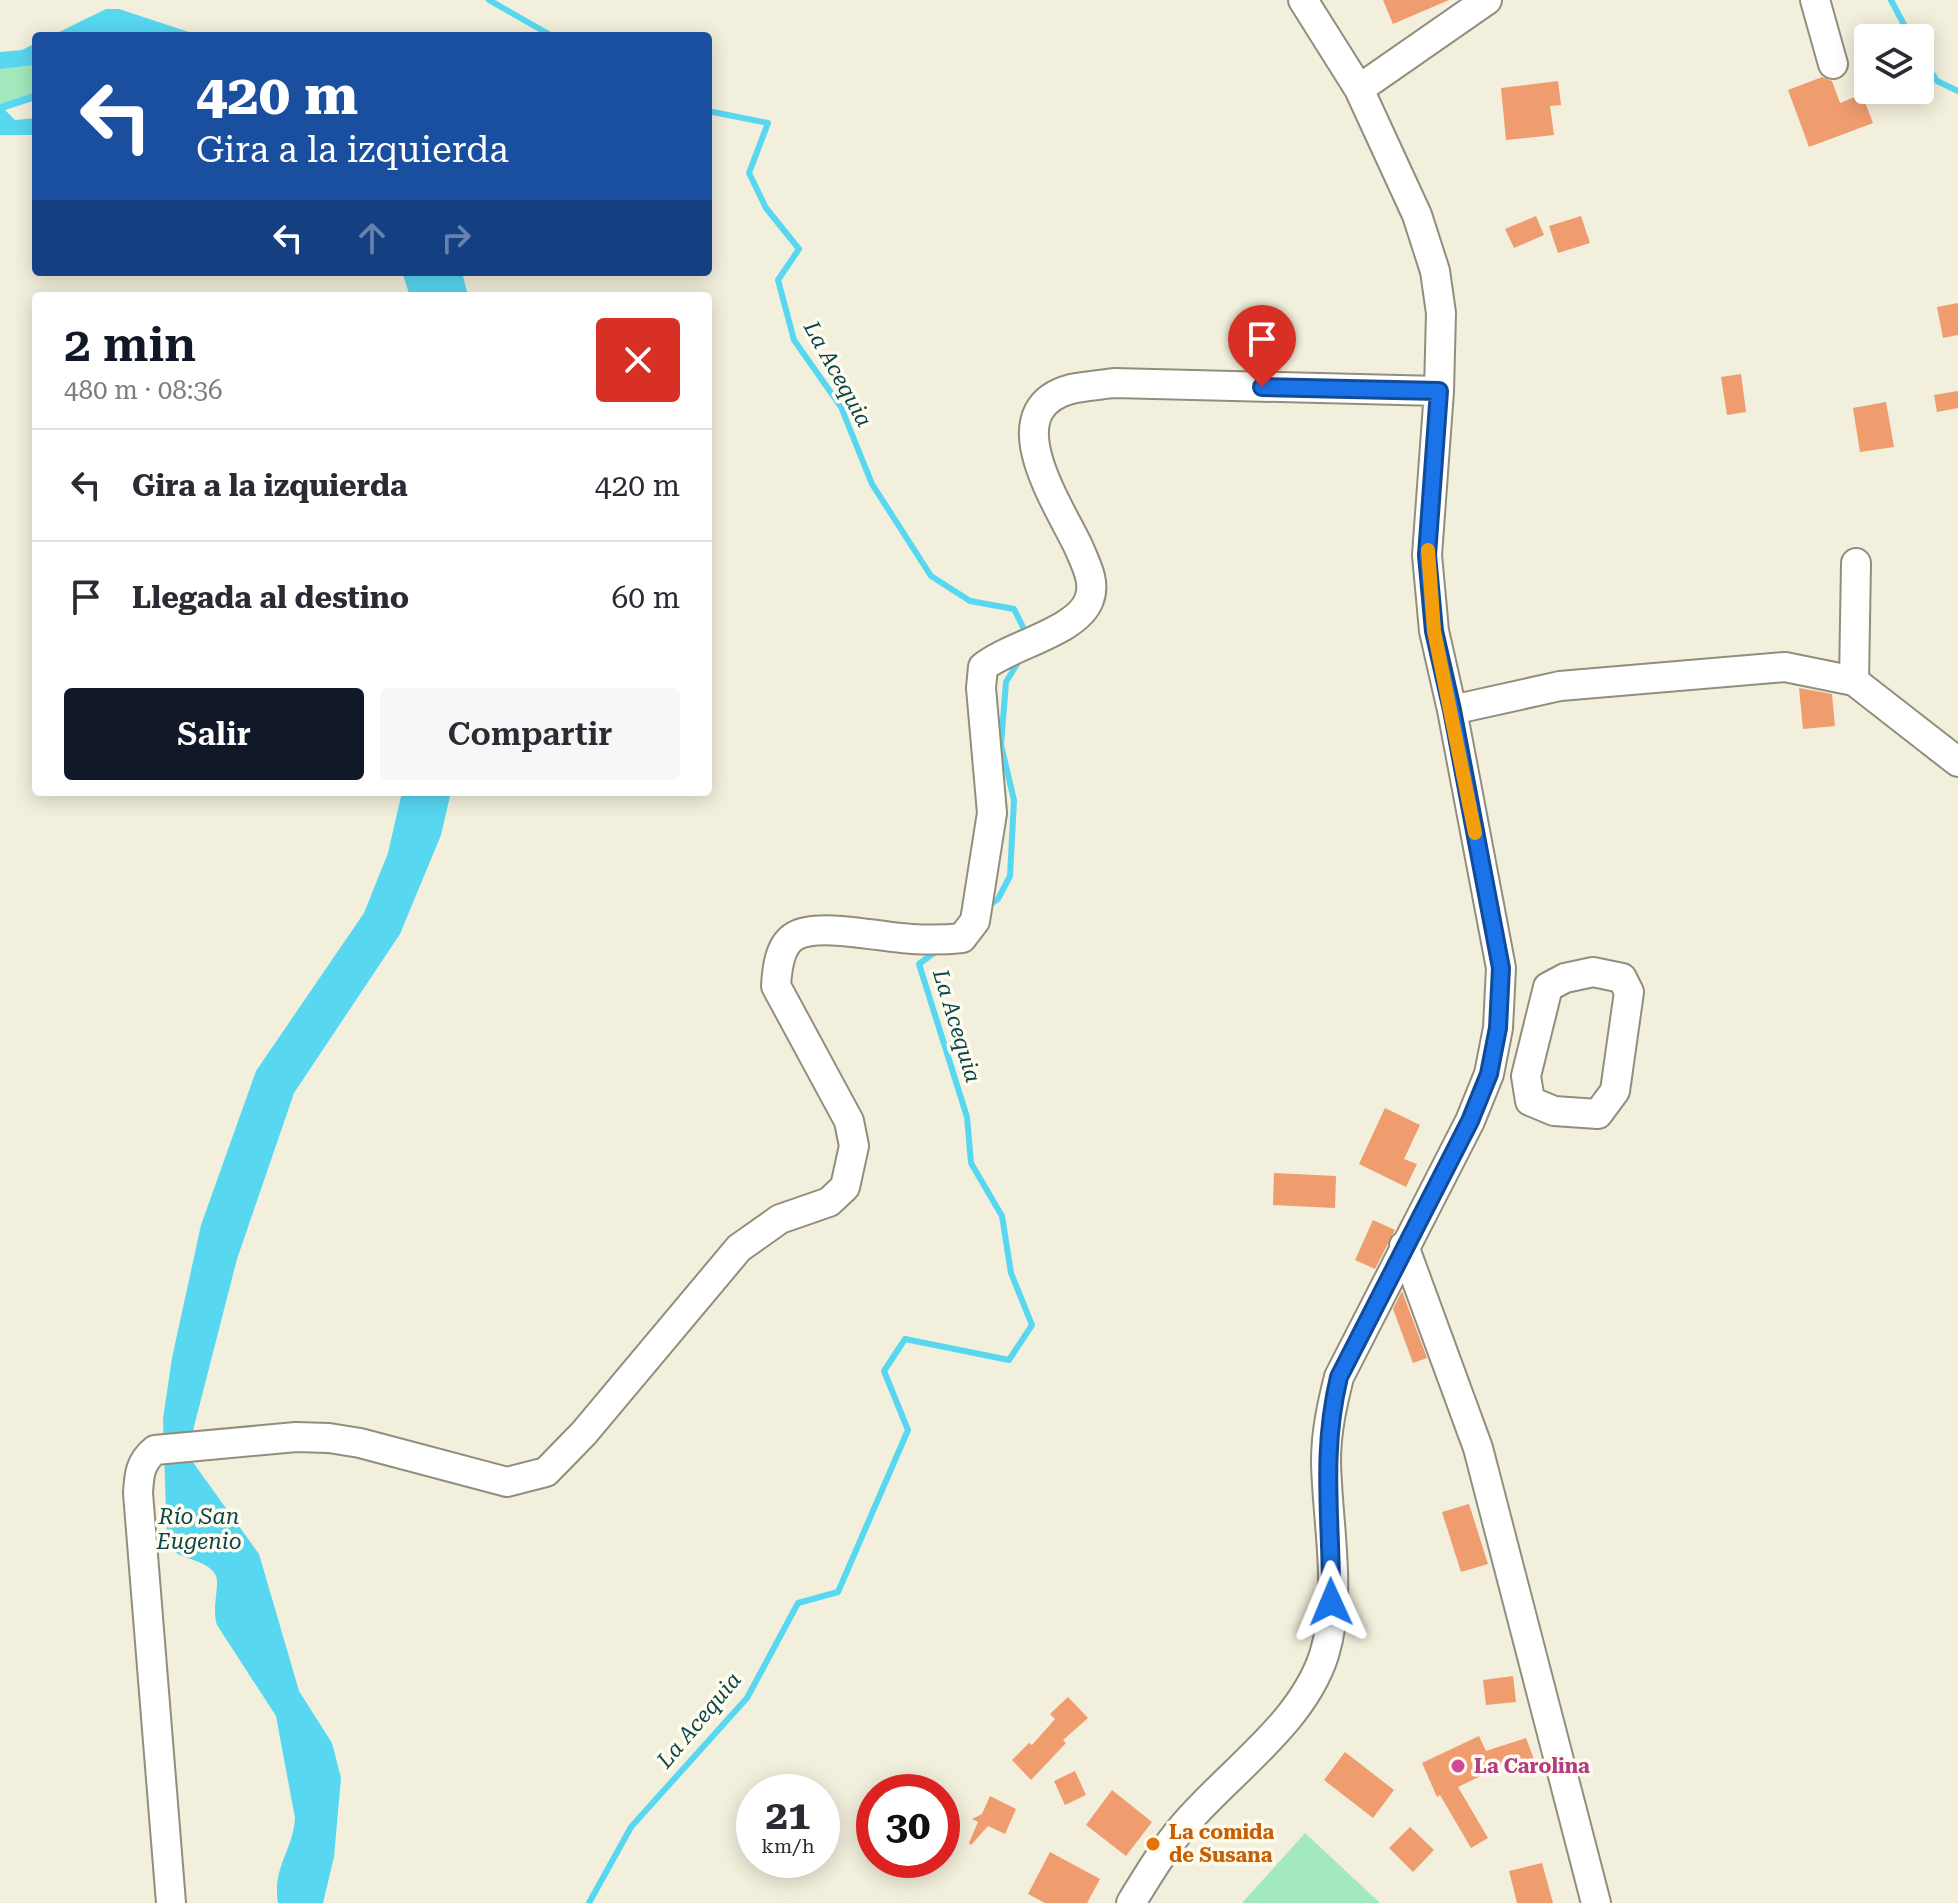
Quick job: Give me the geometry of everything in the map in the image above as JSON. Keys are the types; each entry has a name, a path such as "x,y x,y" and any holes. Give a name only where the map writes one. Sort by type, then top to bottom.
{"street":[{"path":"1131,1903 1186,1823 1288,1715 1312,1684 1324,1655 1331,1623 1326,1460 1329,1420 1339,1377 1470,1121 1489,1074 1495,1042 1501,968 1434,631 1427,555 1439,391 1441,313 1435,271 1417,215 1359,89 1303,0"},
{"path":"1359,89 1487,0"},
{"path":"1815,0 1833,64"},
{"path":"171,1903 138,1493 139,1473 146,1457 155,1450 296,1437 329,1438 507,1482 546,1472 584,1433 739,1248 780,1219 829,1202 845,1187 854,1146 849,1121 776,986 777,966 794,936 814,930 938,940 962,938 975,921 992,813 981,688 983,667 996,657 1077,618 1089,600 1091,575 1033,451 1033,424 1046,402 1069,390 1114,383 1439,391"},
{"path":"1854,681 1856,563"},
{"path":"1452,710 1560,686 1785,667 1854,681 1958,762"},
{"path":"1593,972 1622,978 1629,992 1615,1091 1598,1114 1554,1111 1530,1101 1526,1076 1532,1049 1548,987 1565,978 1593,972"},
{"path":"1495,1042 1532,1049"},
{"path":"1404,1246 1478,1448 1596,1903"}],"green space":[{"path":"32,65 32,93 0,104 0,69"},
{"path":"1305,1833 1380,1903 1242,1903"}],"water":[{"path":"106,9 119,9 189,32 110,32 59,32"},
{"path":"32,45 32,65 0,69 0,52 22,50"},
{"path":"32,93 32,101 5,110 15,120 32,118 32,135 0,135 0,104"},
{"path":"403,276 463,276 467,292 409,292"},
{"name":"Río San Eugenio","path":"401,796 450,796 441,835 400,934 294,1093 237,1259 187,1454 259,1554 299,1691 332,1743 341,1778 334,1857 323,1903 278,1903 280,1869 295,1818 276,1716 217,1625 215,1574 167,1544 163,1419 172,1358 201,1225 256,1071 364,913 388,853"}],"building":[{"path":"1383,0 1449,0 1393,24"},
{"path":"1822,77 1832,81 1840,103 1854,97 1854,104 1866,104 1873,123 1809,147 1788,90"},
{"path":"1558,81 1561,105 1550,106 1554,135 1506,140 1501,88"},
{"path":"1536,216 1544,235 1514,248 1505,229"},
{"path":"1581,216 1590,243 1558,253 1549,226"},
{"path":"1958,303 1958,335 1943,338 1937,307"},
{"path":"1741,374 1746,412 1727,415 1721,377"},
{"path":"1958,391 1958,408 1937,412 1934,395"},
{"path":"1886,402 1894,447 1860,452 1853,408"},
{"path":"1799,688 1832,694 1835,726 1803,729"},
{"path":"1385,1108 1420,1125 1404,1159 1417,1164 1406,1187 1359,1164"},
{"path":"1274,1173 1336,1176 1335,1208 1273,1205"},
{"path":"1373,1220 1395,1230 1375,1269 1355,1260"},
{"path":"1402,1291 1427,1358 1413,1363 1393,1309"},
{"path":"1469,1504 1488,1564 1461,1572 1442,1512"},
{"path":"1513,1676 1516,1702 1486,1705 1483,1680"},
{"path":"1068,1697 1088,1718 1063,1740 1066,1743 1031,1780 1012,1760 1029,1743 1032,1745 1055,1719 1050,1714"},
{"path":"1479,1736 1486,1751 1526,1738 1535,1762 1513,1769 1510,1762 1458,1787 1488,1838 1471,1848 1440,1795 1437,1797 1422,1763"},
{"path":"1345,1752 1394,1790 1373,1818 1324,1780"},
{"path":"1075,1771 1086,1795 1065,1805 1054,1781"},
{"path":"1112,1790 1152,1822 1126,1856 1086,1825"},
{"path":"990,1796 1016,1809 1005,1834 988,1826 971,1845 969,1843 978,1822 972,1819 982,1814"},
{"path":"1410,1827 1434,1850 1413,1872 1389,1848"},
{"path":"1050,1852 1100,1879 1087,1903 1045,1903 1028,1894"},
{"path":"1542,1863 1553,1903 1517,1903 1509,1871"}],"waterway":[{"name":"La Acequia","path":"489,0 545,32"},
{"path":"1891,0 1904,24"},
{"path":"1934,77 1958,91"},
{"name":"La Acequia","path":"712,112 768,123 749,173 766,208 799,249 778,280 794,340 841,407 872,484 931,576 970,601 1014,609 1027,635"},
{"name":"La Acequia","path":"988,906 998,899 1010,876 1014,800 1001,745 1006,682 1020,659"},
{"name":"La Acequia","path":"589,1903 631,1827 747,1698 798,1603 838,1592 908,1430 884,1371 905,1339 1009,1360 1032,1325 1011,1273 1002,1216 971,1163 967,1117 919,964 939,949"}],"slow traffic":[{"path":"1428,550 1434,631 1475,833"}],"place":[{"name":"La Carolina","path":"1458,1766"},
{"name":"La comida de Susana","path":"1153,1844"}],"route":[{"path":"1262,387 1439,391 1427,555 1434,631 1501,968 1498,1028 1489,1074 1470,1121 1367,1316 1339,1377 1329,1420 1326,1460 1331,1602"}]}
